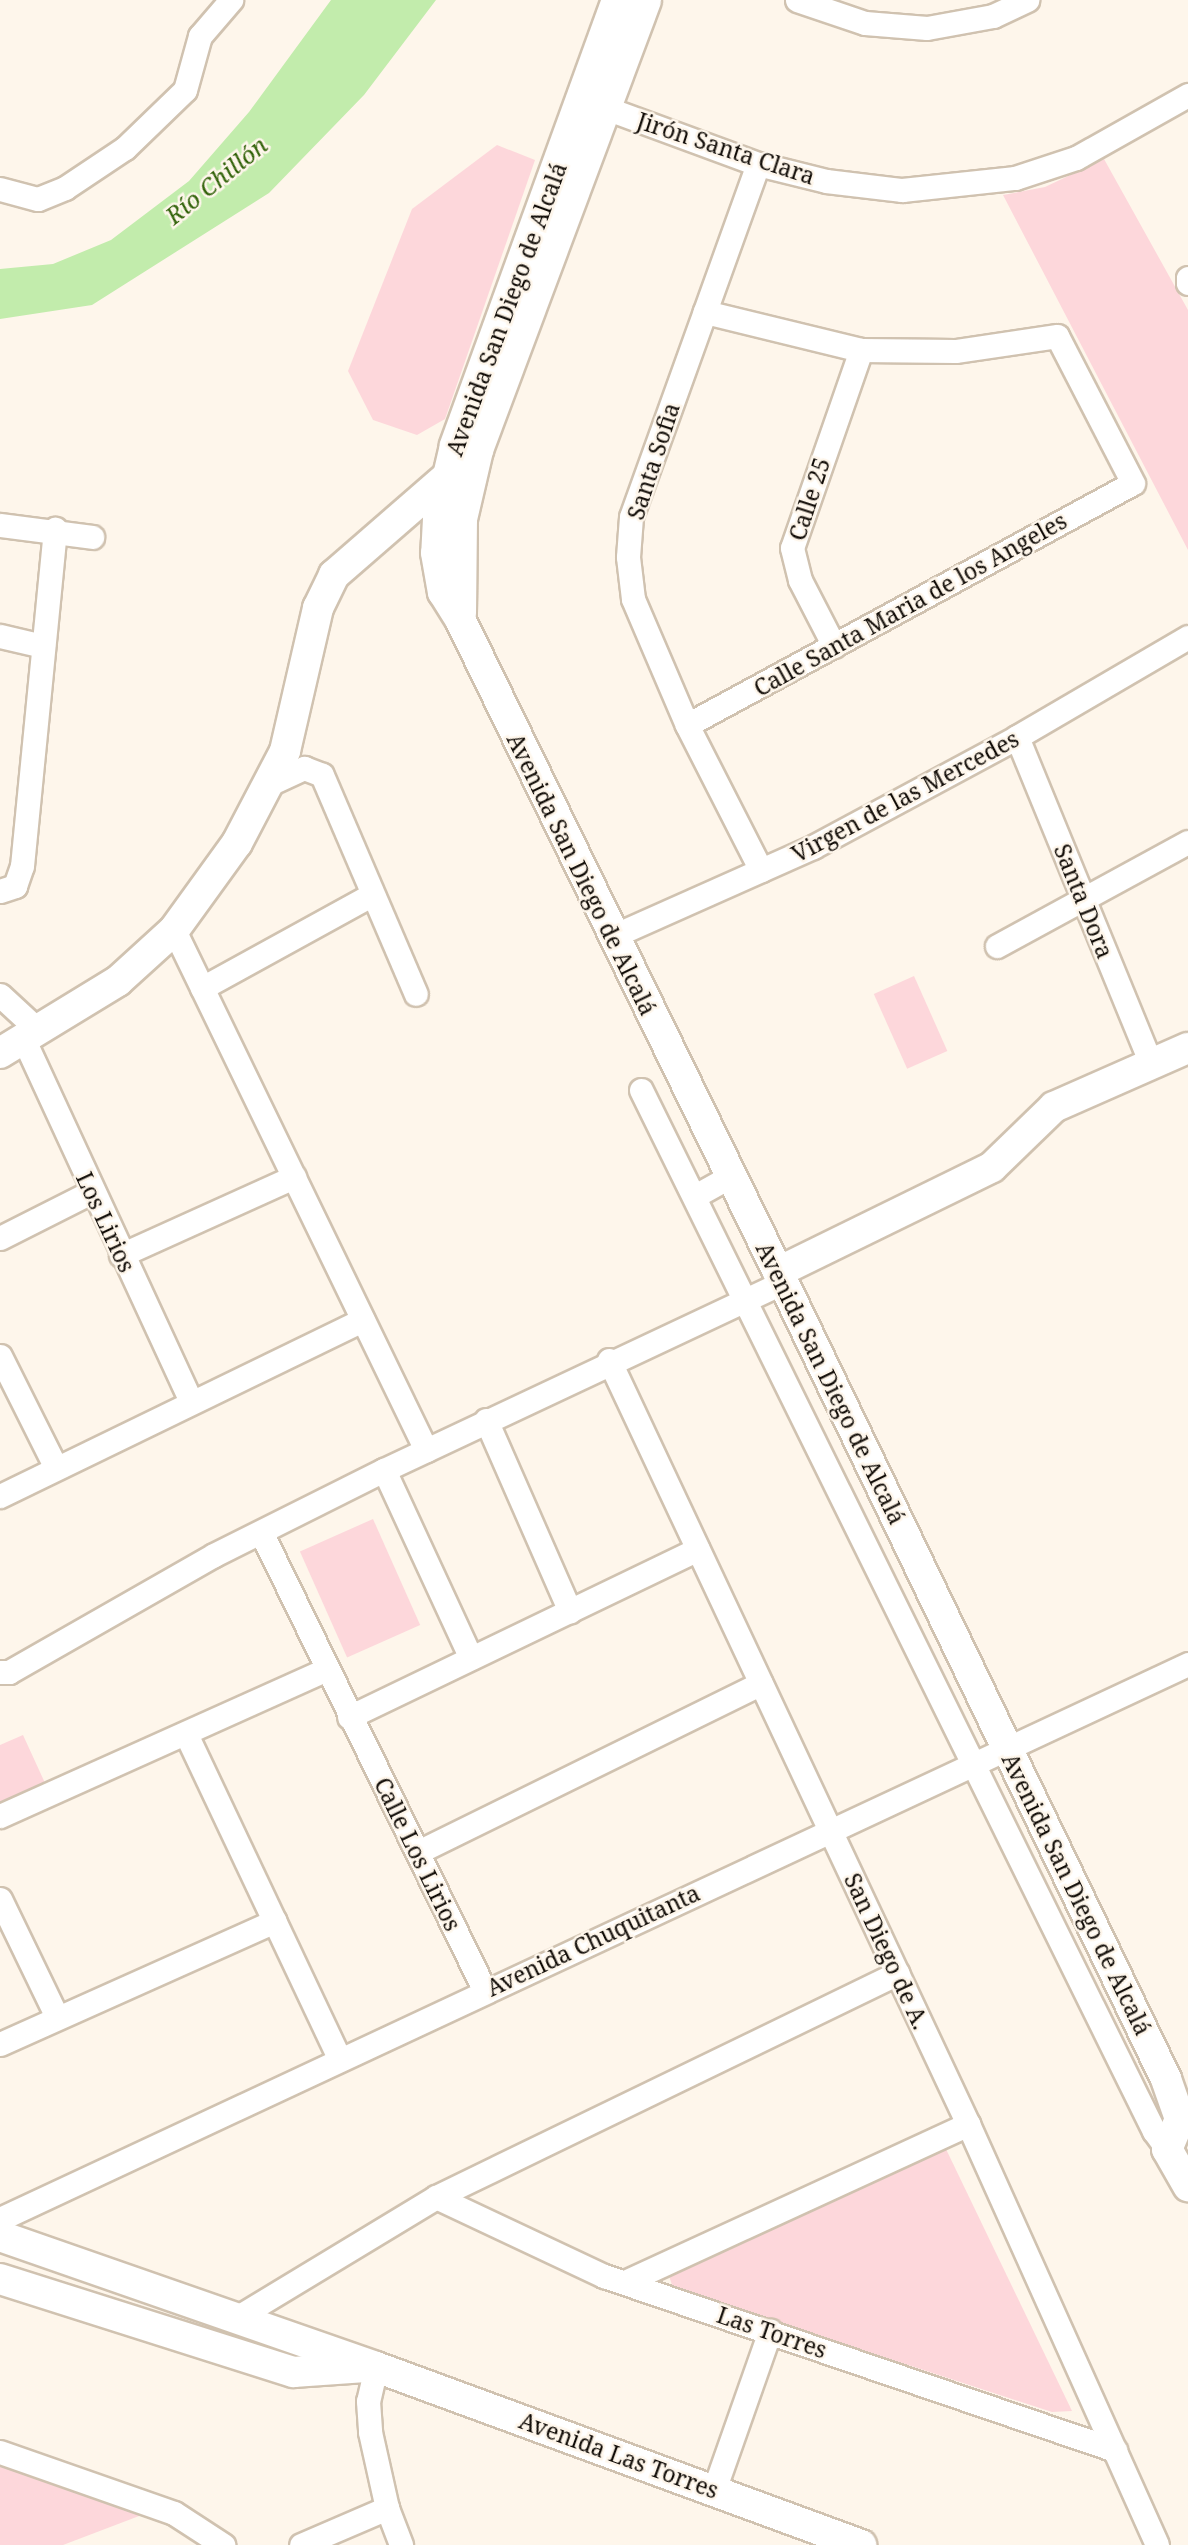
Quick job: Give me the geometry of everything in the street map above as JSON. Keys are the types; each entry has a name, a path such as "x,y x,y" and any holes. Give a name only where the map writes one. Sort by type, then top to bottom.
{"street":[{"path":"0,189 38,199 65,188 125,148 185,90 200,37 231,0"},
{"name":"Avenida San Diego de Alcalá","path":"461,621 462,519 478,450 592,103 617,0"},
{"name":"Avenida San Diego de Alcalá","path":"646,0 592,103 447,476 436,553 443,592 461,621 780,1277 1184,2117 1167,2149"},
{"path":"808,2 865,23 927,28 993,16 1027,0"},
{"name":"Jirón Santa Clara","path":"592,103 758,164 868,188 944,190 986,183 1076,158 1188,95"},
{"name":"Santa Sofia","path":"758,164 631,517 628,557 633,599 687,725 761,870"},
{"path":"705,312 861,350"},
{"name":"Calle Santa Maria de los Angeles","path":"687,725 1133,483 1057,336 955,351 861,350"},
{"name":"Calle 25","path":"834,646 800,580 792,548 861,350"},
{"path":"0,995 21,1041 118,981 174,930 237,843 285,751 318,608 334,575 478,450"},
{"path":"0,525 55,529 92,537"},
{"path":"0,891 15,886 20,877 55,529"},
{"path":"0,636 43,646"},
{"name":"Virgen de las Mercedes","path":"613,936 761,870 1017,737 1188,638"},
{"name":"Santa Dora","path":"1017,737 1152,1064"},
{"path":"267,785 304,768 322,775 371,895 416,994"},
{"path":"997,946 1188,842"},
{"path":"202,988 371,895"},
{"path":"174,930 426,1450"},
{"name":"Los Lirios","path":"21,1041 191,1402"},
{"path":"0,1672 9,1672 261,1532 384,1470 610,1360 746,1298 780,1277 992,1167 1055,1107 1188,1048"},
{"name":"Avenida San Diego de Alcalá","path":"641,1090 975,1763 1154,2132 1188,2186"},
{"path":"695,1196 730,1176"},
{"path":"121,1255 294,1178"},
{"path":"0,1238 91,1192"},
{"path":"0,1496 363,1320"},
{"path":"0,1356 57,1468"},
{"name":"San Diego de A.","path":"610,1360 968,2124 1157,2545"},
{"path":"486,1420 570,1611"},
{"path":"384,1470 471,1658"},
{"name":"Calle Los Lirios","path":"261,1532 485,1991"},
{"path":"349,1717 698,1549"},
{"name":"Avenida Chuquitanta","path":"0,2219 830,1828 1188,1664"},
{"path":"0,1816 327,1669"},
{"path":"418,1852 761,1683"},
{"path":"186,1734 339,2058"},
{"path":"0,1899 56,2015"},
{"path":"0,2044 56,2015 275,1921"},
{"path":"238,2317 436,2197 898,1973"},
{"path":"625,2282 968,2124"},
{"name":"Las Torres","path":"436,2197 625,2282 1115,2449"},
{"name":"Avenida Las Torres","path":"0,2236 238,2317 862,2545"},
{"name":"Avenida Las Torres","path":"0,2278 294,2372 376,2367"},
{"path":"714,2490 770,2331"},
{"path":"376,2367 368,2412 387,2508 401,2545"},
{"path":"0,2452 174,2513 223,2545"},
{"path":"301,2545 387,2508"}],"shaded area":[{"path":"497,145 535,160 445,419 417,435 373,420 348,371 412,209"},
{"path":"1104,159 1188,310 1188,550 1003,195 1045,187"},
{"path":"914,976 947,1051 907,1069 874,994"},
{"path":"373,1519 420,1625 347,1658 300,1552"},
{"path":"23,1735 45,1783 0,1802 0,1745"},
{"path":"945,2147 1072,2411 1052,2412 673,2288 669,2276"},
{"path":"0,2459 147,2513 63,2545 0,2545"}],"water":[{"name":"Río Chillón","path":"331,0 436,0 364,95 269,193 92,305 0,319 0,269 53,264 111,240 189,181 249,112"}]}
